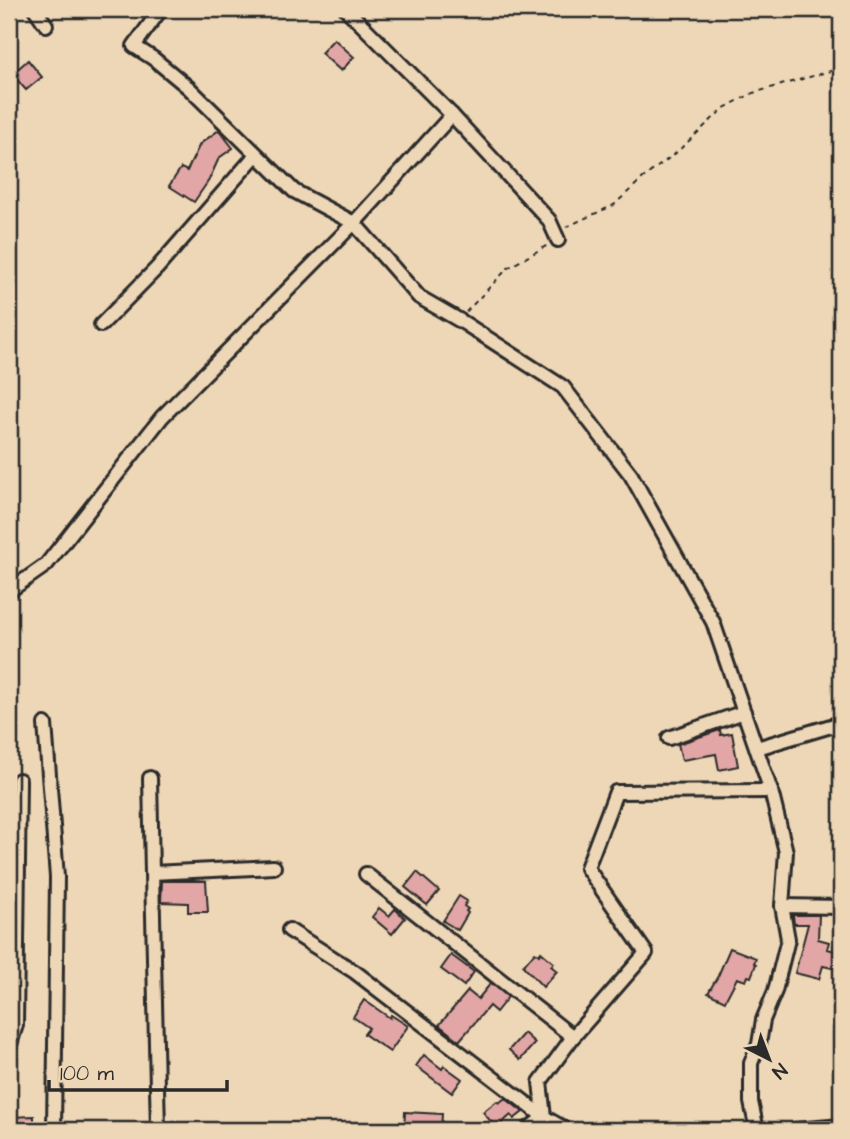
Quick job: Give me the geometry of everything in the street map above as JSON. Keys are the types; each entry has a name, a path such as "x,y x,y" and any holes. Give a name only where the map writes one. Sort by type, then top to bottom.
{"street":[{"path":"35,9 46,25"},
{"path":"161,9 134,46 189,88 293,191 354,223 419,297 563,387 631,475 713,622 772,791 786,852 782,906 788,939 775,991 763,1020 759,1044 751,1063 751,1102 757,1130"},
{"path":"346,9 452,115 549,220 558,240"},
{"path":"9,591 46,565 162,417 354,223 452,115"},
{"path":"101,325 157,268 255,156"},
{"path":"669,738 744,712"},
{"path":"757,748 841,723"},
{"path":"45,724 57,877 54,1130"},
{"path":"150,778 158,1130"},
{"path":"9,1048 16,1025 12,1009 13,895 19,780"},
{"path":"544,1117 540,1082 573,1037 646,953 587,868 616,792 772,791"},
{"path":"152,873 274,866"},
{"path":"366,874 573,1037"},
{"path":"782,906 841,907"},
{"path":"289,930 355,972 544,1117 567,1130"},
{"path":"527,1130 544,1117"},
{"path":"795,1130 841,1126"}],"path":[{"path":"464,323 465,313 509,268 558,240 564,229 614,205 724,108 753,93 841,68"}],"building":[{"path":"334,39 354,57 341,71 321,53"},
{"path":"28,60 42,77 26,90 12,74"},
{"path":"219,130 233,148 219,158 209,180 194,202 169,186 181,168 187,171 200,144"},
{"path":"720,730 721,735 732,733 738,766 719,770 716,754 682,760 678,744"},
{"path":"417,872 439,891 427,905 405,887"},
{"path":"162,881 206,881 208,912 188,912 188,903 161,902"},
{"path":"459,896 467,901 464,906 468,913 458,930 443,921"},
{"path":"379,908 389,916 395,909 405,918 392,934 372,917"},
{"path":"793,915 819,915 818,939 829,942 827,949 841,952 841,970 823,966 819,979 795,973 808,924 794,924"},
{"path":"730,948 756,958 756,964 751,977 748,976 746,981 737,978 725,1001 708,993"},
{"path":"535,952 539,955 541,952 554,963 551,966 557,971 543,987 523,966"},
{"path":"451,955 474,972 464,986 441,969"},
{"path":"491,983 508,997 496,1012 489,1006 459,1041 439,1025 468,991 478,999"},
{"path":"364,1000 390,1018 391,1015 408,1026 390,1052 364,1034 369,1028 353,1017"},
{"path":"524,1033 535,1043 520,1060 509,1050"},
{"path":"424,1055 442,1069 444,1066 462,1079 452,1093 416,1066"},
{"path":"505,1098 523,1112 514,1119 511,1115 496,1128 483,1112"},
{"path":"405,1112 442,1114 441,1130 404,1130"},
{"path":"34,1116 34,1129 9,1130 9,1117"}]}
